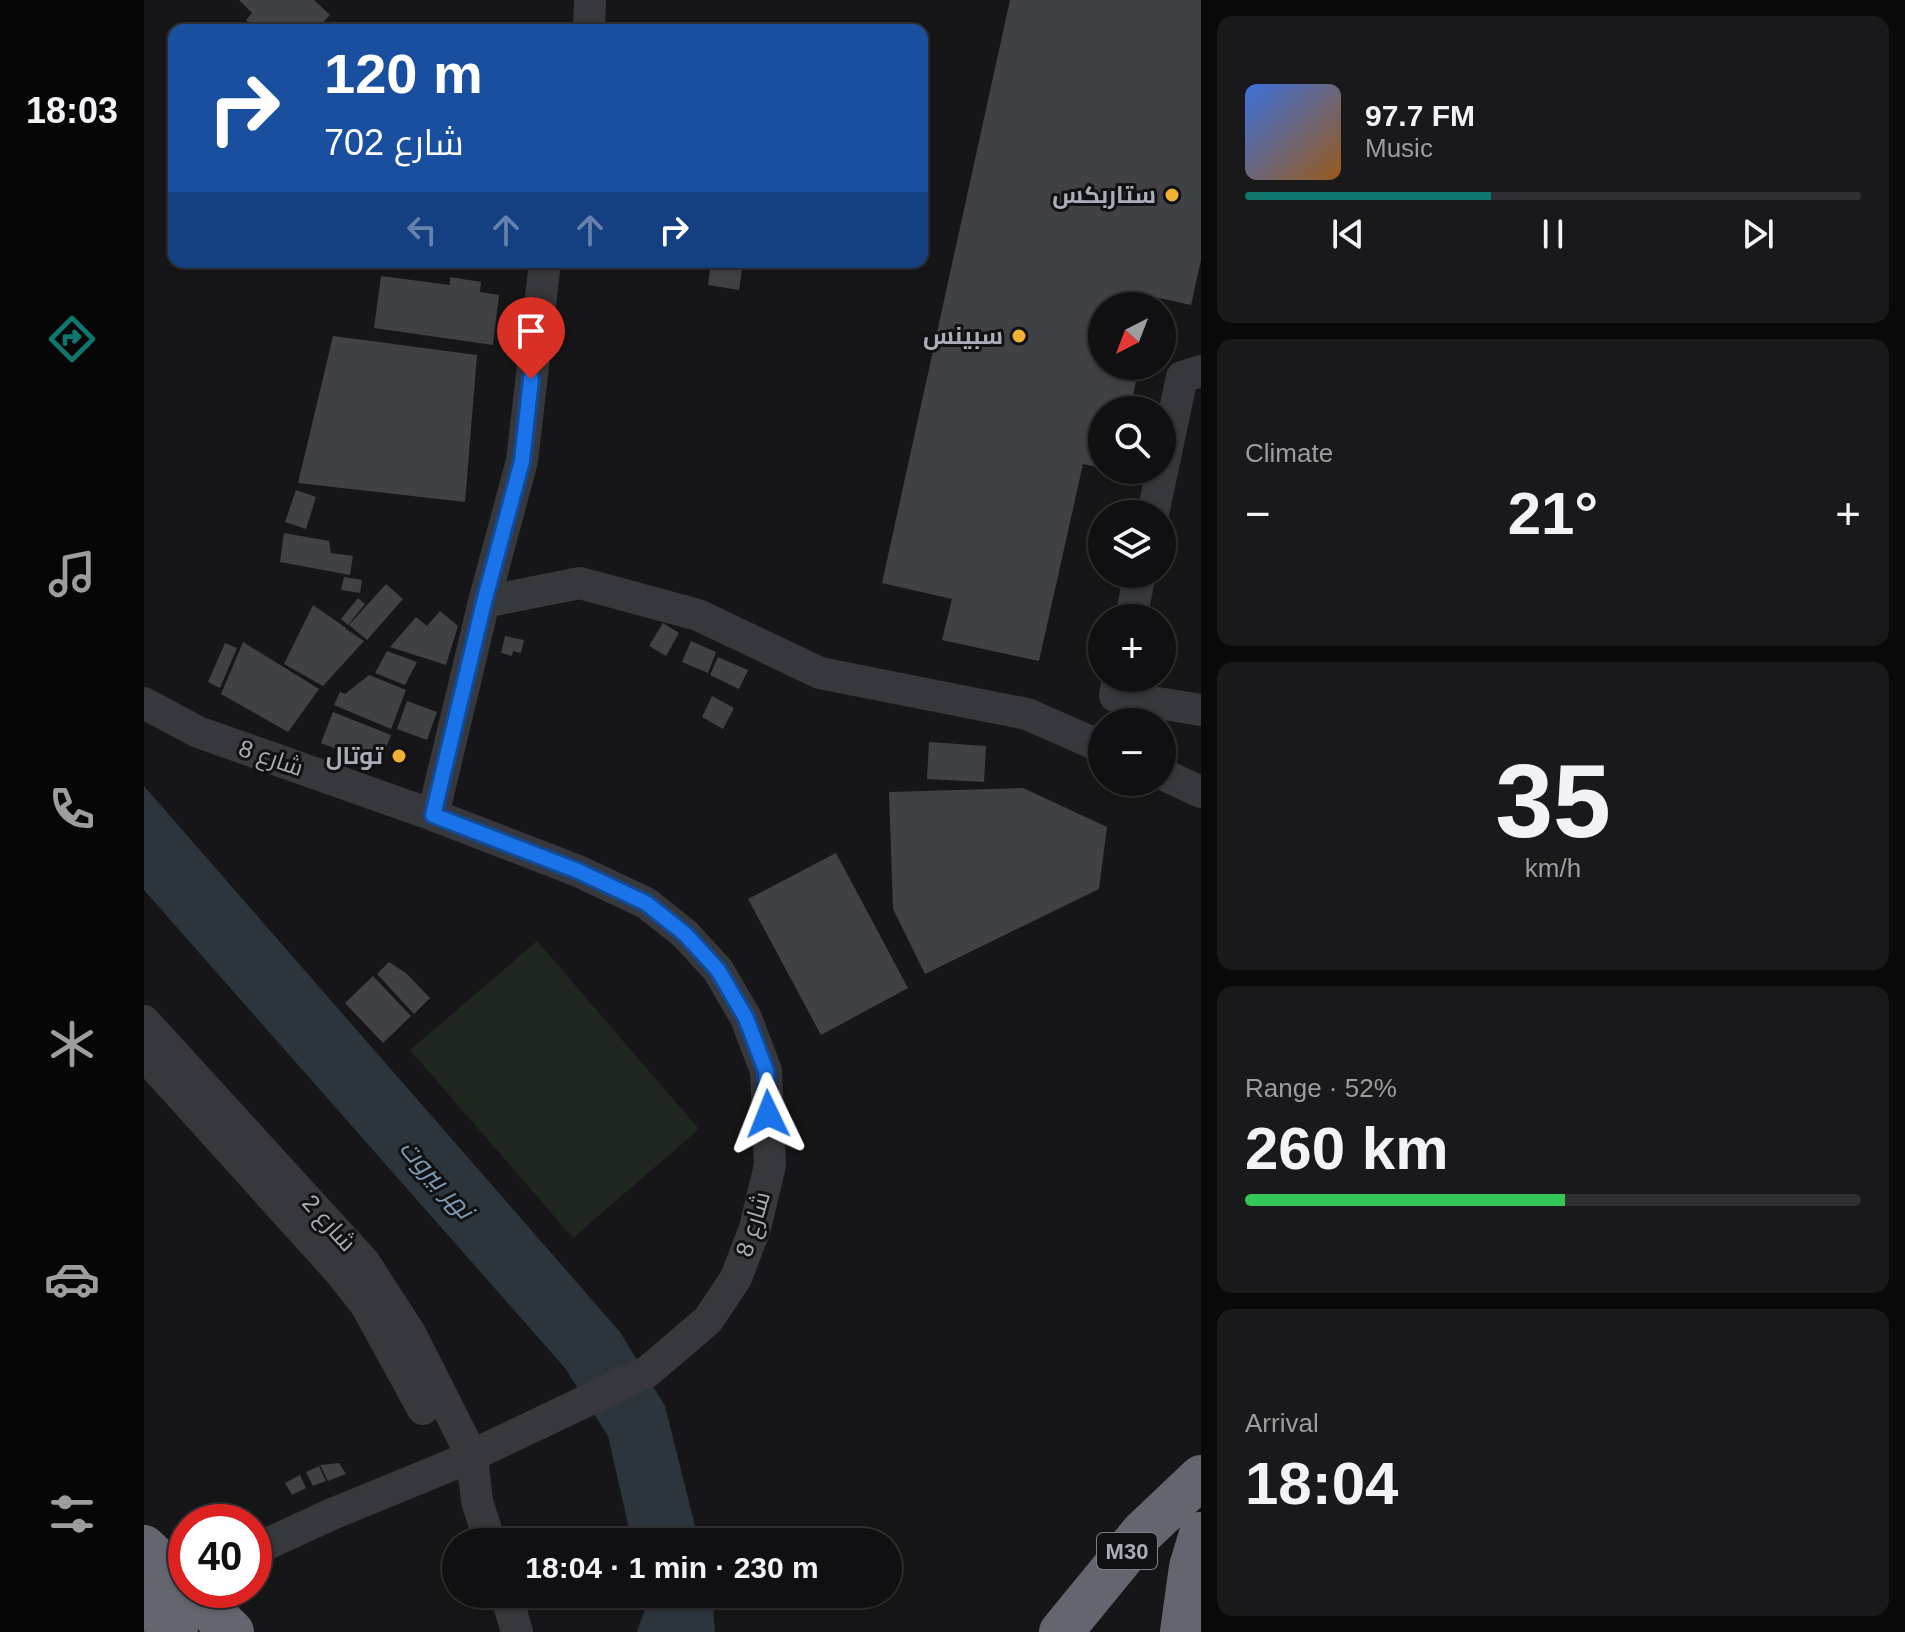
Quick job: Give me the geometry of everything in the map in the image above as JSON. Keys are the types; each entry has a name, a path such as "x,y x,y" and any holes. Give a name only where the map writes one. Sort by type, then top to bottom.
{"highway":[{"name":"M30","path":"1061,1632 1142,1533 1201,1477"},
{"path":"1182,1632 1191,1567 1201,1534"},
{"path":"144,1547 168,1577"},
{"path":"176,1632 177,1608"},
{"path":"202,1608 232,1632"}],"street":[{"path":"589,24 590,0"},
{"path":"433,815 484,602 522,461 544,268"},
{"path":"1156,500 1182,377 1201,371"},
{"path":"484,602 580,583 698,615 820,673 1027,714 1088,741"},
{"path":"1116,692 1115,696 1201,710"},
{"name":"شارع 8","path":"144,703 198,732 433,815 578,871 646,903 685,934 718,970 746,1018 766,1071 770,1165 755,1228 736,1278 708,1320 647,1372 463,1460 272,1542"},
{"path":"1176,780 1201,792"},
{"name":"شارع 2","path":"144,1021 364,1262 410,1333 463,1460"},
{"name":"شارع 2","path":"144,1055 340,1272 366,1305 463,1460"},
{"path":"463,1460 486,1528"},
{"path":"510,1608 517,1632"}],"shaded area":[{"path":"537,941 699,1129 573,1238 410,1050"}],"water":[{"name":"نهر بيروت","path":"144,786 620,1332 665,1406 696,1528 629,1528 608,1436 565,1368 144,890"},
{"path":"645,1608 713,1608 715,1632 637,1632"}],"building":[{"path":"239,0 314,0 330,15 322,24 251,24 246,20 252,13"},
{"name":"سبينس","path":"1010,0 1201,0 1201,260 1191,305 1176,302 1176,292 1088,292 1088,380 1136,380 1133,396 1088,396 1088,465 1083,464 1039,661 942,640 952,599 882,583"},
{"path":"710,268 742,268 739,290 708,285"},
{"path":"381,276 450,285 450,277 481,282 480,292 499,295 493,345 374,328"},
{"path":"333,336 477,355 465,502 298,483"},
{"path":"296,490 316,497 306,529 285,522"},
{"path":"284,533 329,541 331,553 353,556 350,575 280,562"},
{"path":"344,577 362,580 360,593 341,590"},
{"path":"386,584 403,599 367,640 349,625"},
{"path":"358,598 365,604 348,625 341,619"},
{"path":"313,605 346,628 345,631 364,641 323,686 284,664"},
{"path":"440,611 458,626 446,665 390,647 416,617 427,626"},
{"path":"663,623 679,633 666,656 649,646"},
{"path":"505,636 524,640 521,653 513,651 512,656 501,653"},
{"path":"691,641 716,652 708,673 682,662"},
{"path":"243,642 319,689 288,732 221,694"},
{"path":"225,643 237,648 220,688 208,682"},
{"path":"387,651 417,662 405,685 375,673"},
{"path":"718,657 748,670 739,689 710,675"},
{"path":"369,675 406,690 391,729 334,705 340,692 345,694"},
{"path":"712,696 734,708 723,729 702,717"},
{"path":"407,701 437,712 427,740 397,729"},
{"path":"333,712 391,735 379,766 321,743"},
{"path":"929,742 986,746 984,782 927,779"},
{"path":"1023,788 1107,827 1099,889 925,974 893,909 889,792"},
{"path":"836,853 908,988 821,1035 748,899"},
{"path":"389,962 406,973 430,998 414,1014 377,974"},
{"path":"373,976 411,1016 383,1043 345,1003"},
{"path":"339,1463 346,1474 328,1481 320,1465"},
{"path":"319,1466 326,1481 313,1486 306,1472"},
{"path":"300,1475 306,1488 292,1495 285,1483"}],"place":[{"name":"ستاربكس","path":"1172,195"},
{"name":"سبينس","path":"1019,336"},
{"name":"توتال","path":"399,756"}],"route":[{"path":"531,379 522,461 484,602 433,815 578,871 646,903 685,934 718,970 746,1018 766,1071 768,1114"}]}
